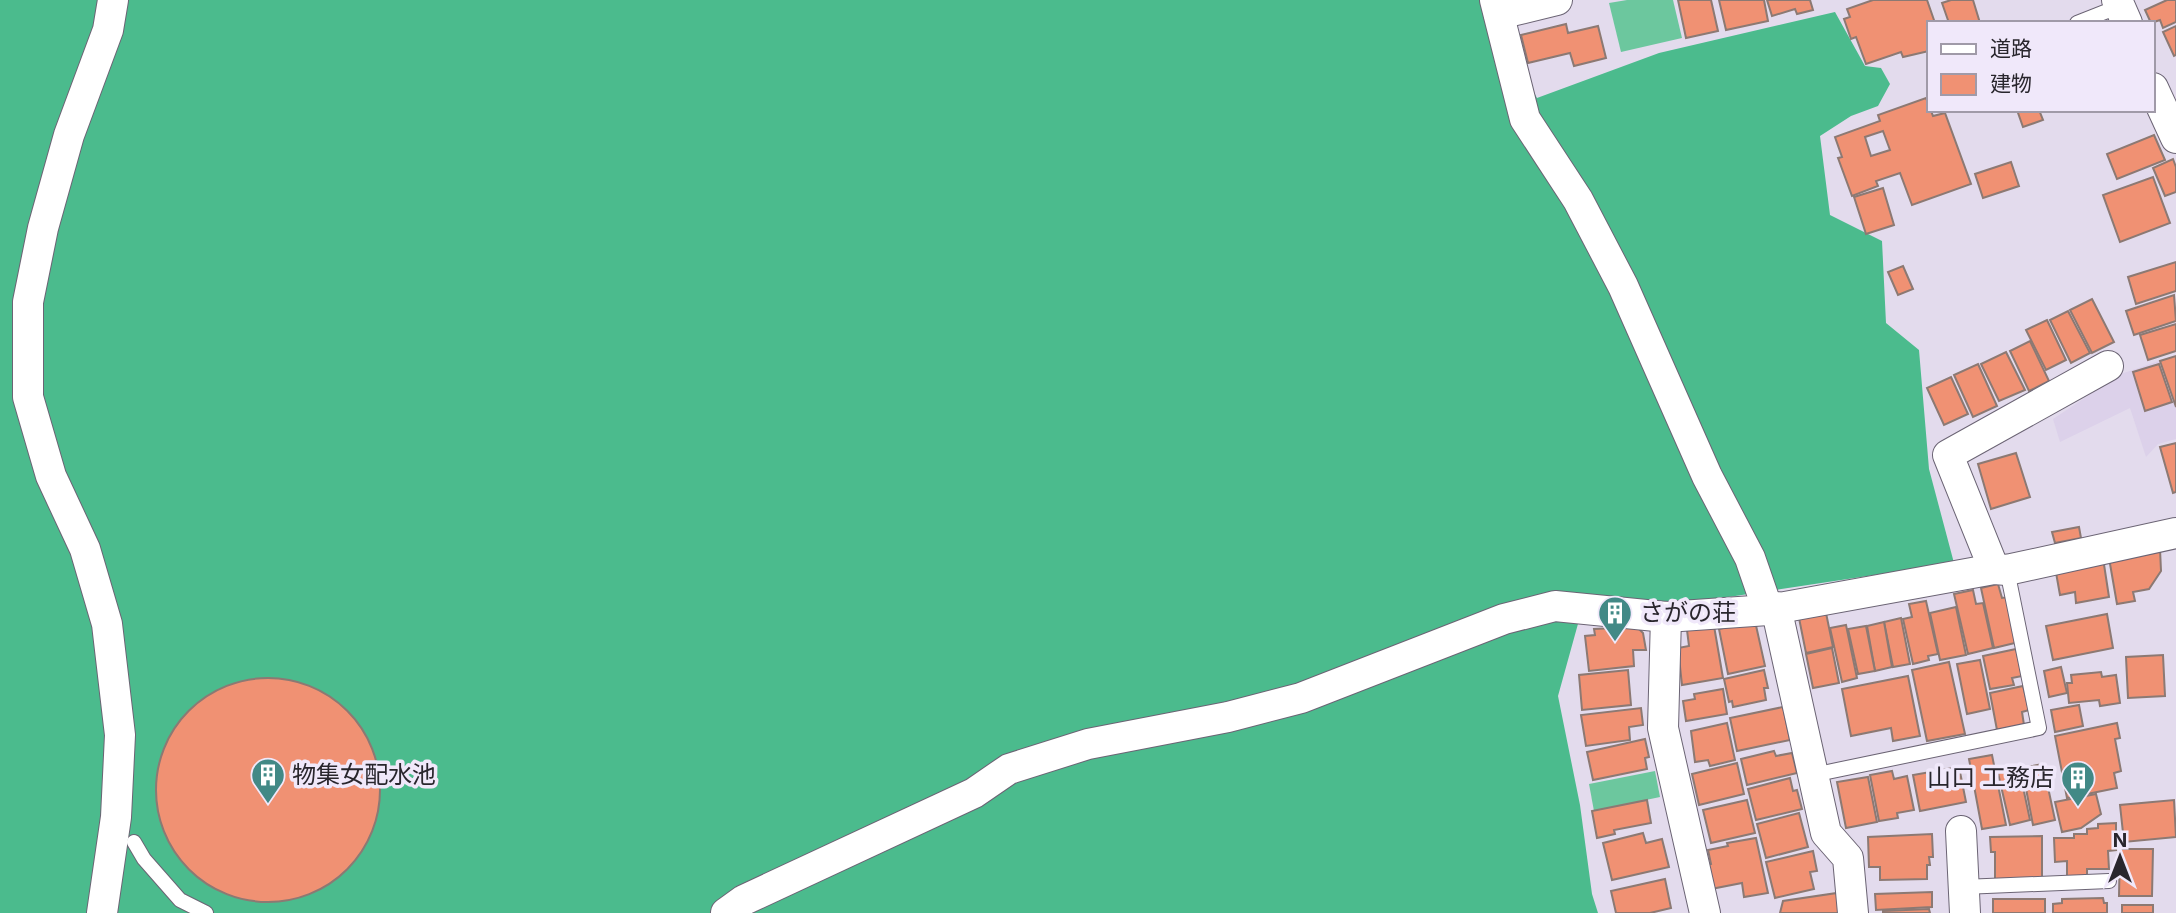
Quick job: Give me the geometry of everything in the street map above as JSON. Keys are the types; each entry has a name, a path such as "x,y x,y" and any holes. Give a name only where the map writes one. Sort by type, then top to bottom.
{"street":[{"path":"102,913 116,817 120,735 107,624 85,549 51,476 28,397 28,302 43,228 69,135 108,30 113,0"},
{"path":"1557,0 1497,7 1525,119 1578,200 1623,286 1707,476 1750,558 1772,608 1826,833 1848,858 1853,913"},
{"path":"2155,92 2176,138"},
{"path":"2000,570 1948,455 2108,366"},
{"path":"726,913 744,900 974,793 1009,769 1088,744 1228,717 1301,698 1504,619 1555,606 1666,617 1772,608 2000,570 2176,533"},
{"path":"1666,617 1663,728 1705,913"},
{"path":"116,817 134,842"},
{"path":"1961,831 1964,900"}],"lane":[{"path":"2084,21 2121,10"},
{"path":"1813,775 2039,728 2000,570"},
{"path":"134,842 144,859 180,900 206,913"},
{"path":"1964,900 2109,881"}],"shaded area":[{"path":"2176,355 2176,439 2158,444 2146,457 2130,408 2060,442 2053,419 2121,374"}],"green space":[{"path":"0,0 1484,0 1537,98 1659,53 1835,12 1865,66 1881,68 1890,84 1878,106 1851,116 1820,136 1830,215 1882,241 1886,323 1919,350 1929,469 1954,563 1662,607 1581,613 1558,696 1580,805 1592,894 1598,913 0,913"},
{"path":"1627,0 1673,0 1682,38 1621,52 1609,3"},
{"path":"1655,771 1660,797 1594,811 1589,784"}],"building":[{"path":"1678,0 1711,0 1718,31 1686,38"},
{"path":"1719,0 1764,0 1768,21 1726,30"},
{"path":"1767,0 1810,0 1813,10 1797,14 1795,9 1772,16"},
{"path":"1873,0 1927,0 1934,21 1927,21 1927,51 1903,57 1901,52 1866,64 1856,37 1851,39 1844,19 1850,17 1847,9"},
{"path":"1951,0 1973,0 1979,21 1948,21 1942,3"},
{"path":"2167,0 2176,0 2176,22 2163,28 2160,20 2150,21 2145,10"},
{"path":"1566,24 1568,33 1598,26 1606,58 1574,66 1570,53 1528,63 1521,35"},
{"path":"2176,26 2176,55 2174,56 2163,32"},
{"path":"1926,98 1927,112 1931,112 1933,116 1945,113 1971,184 1912,205 1900,173 1876,181 1878,186 1852,196 1838,158 1842,157 1835,137 1880,121 1878,115","holes":["1883,131 1890,150 1871,156 1865,137"]},
{"path":"2018,112 2040,112 2043,120 2023,127"},
{"path":"2154,135 2165,160 2117,179 2107,154"},
{"path":"2173,159 2176,167 2176,192 2165,196 2153,168"},
{"path":"2011,162 2019,186 1983,198 1975,174"},
{"path":"2153,177 2170,223 2120,242 2103,195"},
{"path":"1883,188 1894,225 1866,234 1854,197"},
{"path":"2176,262 2176,291 2136,304 2128,277"},
{"path":"1903,266 1913,289 1898,295 1888,272"},
{"path":"2174,295 2176,321 2134,335 2126,311"},
{"path":"2092,299 2114,342 2092,353 2070,310"},
{"path":"2068,311 2090,353 2071,363 2050,320"},
{"path":"2047,320 2066,360 2046,370 2026,330"},
{"path":"2176,324 2176,351 2148,360 2140,335"},
{"path":"2030,341 2049,381 2029,391 2010,351"},
{"path":"2006,352 2025,390 1999,401 1981,364"},
{"path":"2176,356 2176,407 2160,361"},
{"path":"1978,364 1997,406 1973,417 1954,375"},
{"path":"2159,364 2172,402 2145,411 2133,372"},
{"path":"1951,377 1968,414 1944,425 1927,388"},
{"path":"2176,443 2176,492 2173,493 2160,447"},
{"path":"2016,453 2030,497 1991,509 1978,464"},
{"path":"2079,527 2081,538 2055,543 2052,532"},
{"path":"2160,549 2161,571 2149,589 2133,592 2135,601 2117,604 2109,558"},
{"path":"2103,558 2109,597 2076,603 2075,592 2060,595 2055,567"},
{"path":"1998,584 2002,598 2009,597 2019,642 1994,648 1981,588"},
{"path":"1973,590 1976,604 1983,603 1993,648 1968,654 1954,594"},
{"path":"1926,601 1938,654 1928,656 1929,660 1913,664 1903,619 1912,617 1909,604"},
{"path":"1956,607 1966,655 1940,660 1930,613"},
{"path":"1826,613 1833,647 1806,653 1799,618"},
{"path":"2107,614 2113,648 2053,660 2046,626"},
{"path":"1901,618 1910,664 1893,667 1884,622"},
{"path":"1755,621 1765,666 1728,674 1719,629"},
{"path":"1884,622 1892,667 1875,671 1867,626"},
{"path":"1846,625 1857,678 1842,682 1830,628"},
{"path":"1714,626 1723,678 1682,685 1678,648 1689,646 1687,630"},
{"path":"1866,626 1875,671 1858,674 1848,629"},
{"name":"さがの荘","path":"1637,627 1643,633 1646,650 1633,650 1634,666 1589,671 1585,636 1595,635 1594,629"},
{"path":"1832,648 1839,683 1813,688 1806,654"},
{"path":"2016,649 2022,676 2012,678 2014,685 1990,689 1983,656"},
{"path":"2163,655 2165,696 2128,698 2126,657"},
{"path":"1980,660 1990,709 1967,714 1957,664"},
{"path":"1949,662 1965,734 1927,741 1912,670"},
{"path":"2061,667 2067,693 2049,697 2044,671"},
{"path":"1628,670 1631,705 1582,710 1579,675"},
{"path":"1764,670 1768,688 1764,688 1766,700 1733,707 1732,701 1729,702 1724,679"},
{"path":"2101,672 2102,677 2116,675 2120,703 2100,706 2099,700 2069,703 2067,683 2072,683 2071,675"},
{"path":"1908,676 1920,736 1893,741 1891,728 1851,736 1842,689"},
{"name":"物集女配水池","path":"268,678 290,680 321,691 339,703 355,719 367,737 375,757 380,790 378,812 367,843 355,861 339,877 321,889 301,897 268,902 246,900 215,889 197,877 181,861 169,843 161,823 156,790 158,768 169,737 181,719 197,703 215,691 235,683"},
{"path":"2023,686 2029,710 2022,712 2024,725 1997,730 1990,693"},
{"path":"1723,689 1727,714 1686,721 1683,701 1695,699 1694,694"},
{"path":"2079,705 2083,726 2055,732 2051,710"},
{"path":"1783,707 1790,740 1737,751 1730,718"},
{"path":"1641,708 1643,725 1629,727 1630,740 1586,746 1581,715"},
{"path":"1727,723 1735,760 1710,766 1708,760 1695,762 1691,731"},
{"path":"2117,723 2120,738 2115,739 2121,771 2114,773 2117,788 2067,798 2055,736"},
{"path":"1645,739 1649,757 1645,758 1647,769 1593,780 1587,752"},
{"path":"1774,751 1776,756 1792,753 1797,773 1747,785 1741,759"},
{"path":"1992,755 2006,825 1982,829 1969,759"},
{"path":"1737,763 1744,794 1699,805 1692,774"},
{"path":"2043,764 2055,820 2033,825 2022,768"},
{"path":"1959,767 1966,802 1920,811 1913,775"},
{"path":"2019,768 2030,820 2010,825 1998,773"},
{"path":"1892,771 1894,779 1907,776 1914,810 1897,813 1898,818 1879,821 1870,775"},
{"path":"1868,777 1877,822 1846,828 1837,782"},
{"path":"1790,778 1793,791 1797,790 1802,809 1756,820 1748,789"},
{"name":"山口 工務店","path":"2096,794 2101,814 2081,828 2062,832 2055,802"},
{"path":"1647,800 1651,823 1614,830 1615,834 1597,838 1592,811"},
{"path":"1747,800 1755,833 1711,843 1703,810"},
{"path":"2174,800 2176,837 2124,842 2120,805"},
{"path":"1799,813 1808,847 1766,858 1757,824"},
{"path":"2116,823 2116,850 2108,851 2109,869 2087,869 2087,880 2067,880 2067,861 2055,862 2054,838 2074,838 2074,834 2087,834 2087,829 2098,828 2098,824"},
{"path":"1643,833 1646,843 1662,839 1669,867 1612,880 1603,843"},
{"path":"1932,834 1933,857 1929,857 1927,879 1880,880 1880,867 1869,867 1868,837"},
{"path":"2042,836 2042,879 1995,880 1995,852 1991,852 1990,837"},
{"path":"1756,838 1768,893 1744,897 1742,883 1711,889 1706,865 1711,864 1708,850 1728,846 1727,843"},
{"path":"2120,849 2153,849 2152,896 2119,896"},
{"path":"1813,851 1817,871 1810,872 1814,889 1775,898 1766,862"},
{"path":"1665,879 1671,908 1650,913 1616,913 1611,891"},
{"path":"1932,892 1932,907 1876,910 1875,894"},
{"path":"1837,893 1840,913 1780,913 1783,901"},
{"path":"2103,898 2104,903 2107,903 2107,913 2053,913 2053,904 2062,903 2062,899"},
{"path":"1993,899 2045,899 2045,913 1993,913"},
{"path":"2122,905 2153,905 2153,913 2122,913"},
{"path":"1929,909 1930,913 1883,913 1883,911"}],"place":[{"name":"さがの荘","path":"1615,643"},
{"name":"物集女配水池","path":"268,805"},
{"name":"山口 工務店","path":"2078,808"}]}
